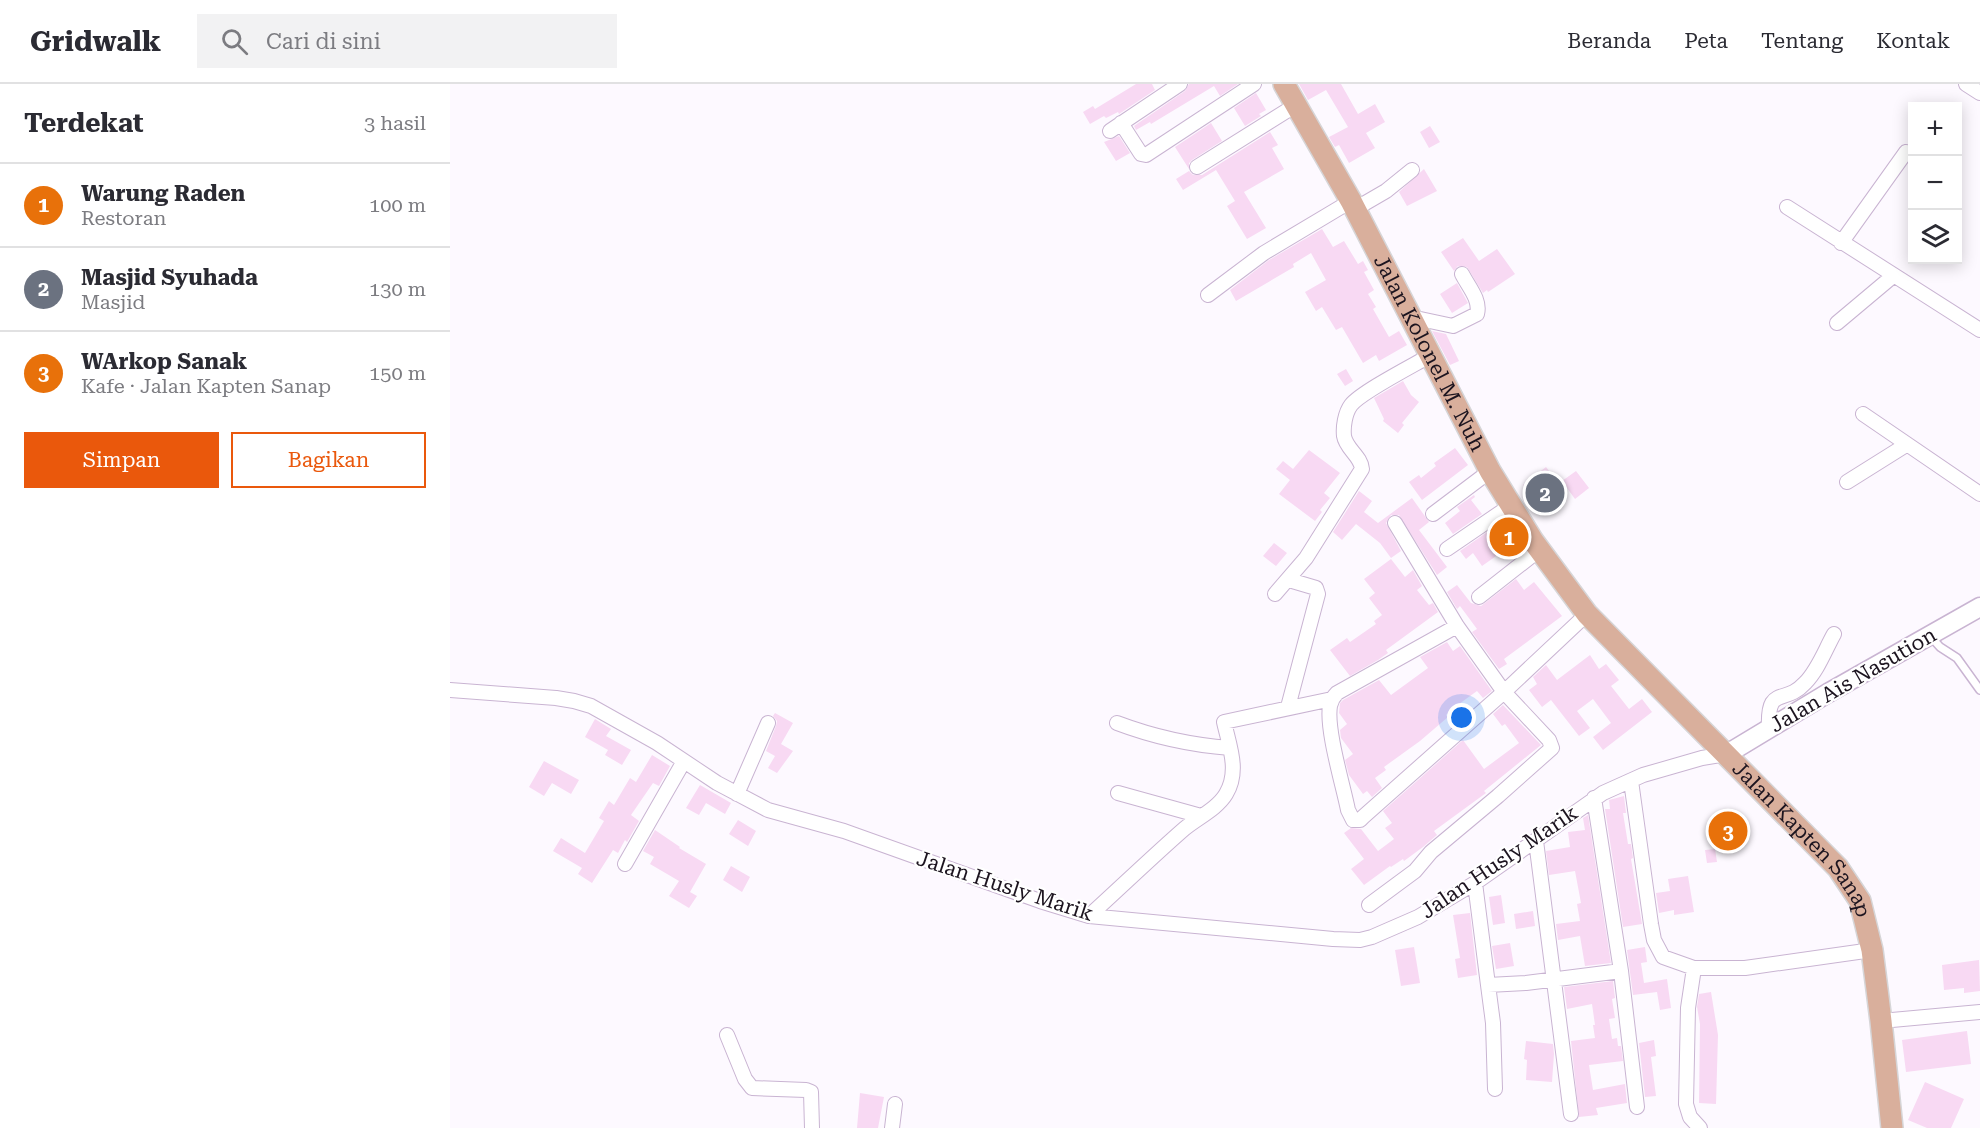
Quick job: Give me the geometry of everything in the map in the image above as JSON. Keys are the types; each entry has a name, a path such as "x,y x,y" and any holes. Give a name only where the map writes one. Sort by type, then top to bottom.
{"main road":[{"name":"Jalan Kolonel M. Nuh","path":"1284,84 1353,205 1510,506 1539,550 1587,614"},
{"name":"Jalan Kapten Sanap","path":"1587,614 1838,868 1860,901 1872,950 1892,1128"}],"street":[{"path":"1180,84 1115,127 1141,154 1146,155 1254,84"},
{"path":"1966,84 1980,93"},
{"path":"1197,167 1296,105"},
{"path":"1841,243 1906,152"},
{"path":"1208,296 1264,253 1353,205 1380,195 1412,170"},
{"path":"1787,207 1980,330"},
{"path":"1411,317 1454,326 1477,314 1477,301 1461,274"},
{"path":"1837,323 1893,276"},
{"path":"1275,594 1289,580 1312,548 1362,464 1344,437 1350,406 1362,396 1431,355"},
{"path":"1863,414 1980,494"},
{"path":"1847,482 1906,445"},
{"path":"1433,514 1490,471"},
{"path":"1447,549 1510,506"},
{"path":"1369,906 1409,877 1431,852 1552,748 1549,740 1504,692 1457,626 1395,523"},
{"path":"1479,597 1539,550"},
{"path":"1287,707 1318,594 1316,588 1310,584 1289,580"},
{"name":"Jalan Ais Nasution","path":"1726,754 1980,607"},
{"path":"1457,626 1336,693 1332,699 1331,727 1348,810 1353,820 1364,817 1504,692 1587,614"},
{"path":"1769,728 1770,704 1773,700 1794,691 1806,682 1834,634"},
{"name":"Jalan Husly Marik","path":"450,690 574,701 591,706 657,743 737,794 768,810 844,831 1040,901 1089,916 1360,940 1372,937 1418,916 1475,883 1594,798 1643,775 1702,758 1726,754"},
{"path":"1089,916 1227,793 1233,772 1224,716 1332,699"},
{"path":"737,794 768,723"},
{"path":"1117,723 1163,739 1230,748"},
{"path":"625,864 684,761"},
{"path":"1631,781 1654,940 1663,957 1694,968 1724,969 1768,966 1872,950"},
{"path":"1118,793 1201,816"},
{"path":"1594,798 1621,971 1637,1107"},
{"path":"1536,841 1571,1114"},
{"path":"1475,883 1494,1031 1495,1089"},
{"path":"1694,968 1688,1008 1686,1104 1690,1117 1700,1128"},
{"path":"1488,986 1621,971"},
{"path":"1881,1021 1980,1012"},
{"path":"727,1035 745,1079 752,1088 811,1092 812,1128"},
{"path":"892,1128 895,1104"}],"lane":[{"path":"1930,635 1940,647 1957,658 1980,690"}],"building":[{"path":"1136,84 1152,84 1155,90 1119,114 1118,112 1106,118 1104,116 1090,124 1083,112 1093,106 1095,109"},
{"path":"1189,84 1238,84 1220,96 1214,86 1151,124 1150,122 1136,130 1134,126 1185,91"},
{"path":"1299,84 1341,84 1358,114 1375,104 1385,122 1366,133 1375,148 1349,163 1339,145 1335,147 1329,137 1348,127 1326,90 1308,100"},
{"path":"1256,93 1266,110 1245,126 1234,108"},
{"path":"1211,123 1222,141 1192,160 1189,163 1189,169 1175,147"},
{"path":"1430,126 1440,142 1429,148 1420,132"},
{"path":"1270,132 1278,145 1272,148 1284,169 1244,192 1266,228 1247,239 1227,206 1235,201 1216,170 1183,190 1176,179 1189,171 1193,175 1202,175"},
{"path":"1119,136 1130,153 1116,161 1104,142"},
{"path":"1424,169 1437,191 1407,206 1399,192"},
{"path":"1322,229 1333,247 1344,241 1358,264 1363,261 1368,270 1364,272 1374,290 1368,294 1376,307 1373,309 1389,337 1399,331 1407,345 1379,361 1376,355 1363,363 1342,327 1336,330 1322,307 1316,311 1305,292 1326,280 1311,253 1293,264 1294,267 1236,301 1230,290 1269,260"},
{"path":"1463,238 1479,261 1497,249 1515,274 1483,293 1467,267 1458,266 1454,271 1441,252"},
{"path":"1457,283 1468,303 1452,313 1440,294"},
{"path":"1432,331 1446,334 1459,361 1450,365"},
{"path":"1346,369 1353,381 1345,386 1337,374"},
{"path":"1403,381 1411,395 1419,402 1402,423 1404,425 1398,433 1383,421 1374,398"},
{"path":"1455,448 1468,465 1422,500 1409,482 1419,475 1421,478 1436,466 1434,463"},
{"path":"1309,450 1340,473 1324,493 1330,498 1320,510 1322,512 1315,521 1279,494 1290,480 1276,469 1283,461 1293,469"},
{"path":"1546,467 1564,491 1541,508 1523,485"},
{"path":"1576,471 1589,488 1575,499 1562,481"},
{"path":"1359,491 1372,501 1364,512 1378,523 1412,498 1429,522 1419,530 1447,567 1437,575 1399,515 1391,515 1386,523 1401,551 1391,558 1380,543 1356,524 1342,540 1333,532"},
{"path":"1474,495 1475,497 1471,500 1482,514 1453,534 1445,523 1460,511 1457,507"},
{"path":"1493,528 1506,549 1482,566 1473,553 1466,559 1460,551"},
{"path":"1274,543 1287,553 1276,566 1263,556"},
{"path":"1391,559 1405,577 1413,570 1422,586 1417,590 1429,605 1433,603 1438,612 1386,650 1388,653 1350,676 1330,650 1347,638 1350,642 1376,624 1374,621 1382,615 1369,598 1375,593 1364,579"},
{"path":"1516,579 1524,590 1534,582 1562,616 1504,659 1507,664 1499,669 1472,632 1477,629 1460,606 1457,609 1447,592 1457,585 1471,603 1481,606"},
{"path":"1447,642 1453,651 1460,646 1492,691 1483,698 1477,691 1459,704 1446,715 1448,717 1420,741 1384,767 1386,770 1375,778 1382,788 1372,797 1367,791 1363,794 1349,775 1345,760 1353,754 1341,738 1340,730 1347,724 1339,713 1340,703 1379,680 1391,695 1428,668 1420,657"},
{"path":"1590,655 1599,669 1606,664 1619,680 1611,686 1629,709 1642,699 1652,712 1603,750 1593,737 1611,723 1593,699 1577,711 1590,728 1579,736 1551,700 1542,707 1529,690 1537,684 1533,677 1546,665 1557,680"},
{"path":"1503,705 1541,745 1484,791 1486,793 1434,831 1437,835 1423,847 1404,861 1403,859 1390,866 1364,885 1351,869 1364,859 1344,833 1351,828 1361,829 1378,851 1394,839 1385,828 1392,823 1383,811 1463,740 1484,769 1519,743 1505,724 1502,726 1493,714"},
{"path":"775,713 793,723 781,744 793,751 777,773 768,768 775,756 766,751 776,726 777,721 773,716"},
{"path":"595,719 611,729 606,736 631,750 622,765 605,755 608,750 585,737"},
{"path":"652,755 670,766 659,786 653,783 631,815 639,821 627,842 625,840 618,853 613,850 592,883 578,874 582,868 553,851 561,838 585,853 604,821 599,818 609,801 614,805 630,778 636,782"},
{"path":"544,761 579,780 571,794 552,783 544,796 529,787"},
{"path":"700,785 731,803 725,814 706,803 699,815 686,808"},
{"path":"1624,796 1626,813 1623,813 1628,844 1631,844 1633,858 1631,859 1642,924 1623,927 1605,809 1610,809 1609,800"},
{"path":"1588,815 1611,963 1585,966 1580,936 1558,940 1556,924 1580,921 1577,904 1581,903 1575,871 1549,875 1546,851 1570,847 1568,832 1585,830 1583,818"},
{"path":"738,820 756,831 748,846 729,834"},
{"path":"655,830 706,864 690,892 697,896 689,908 669,896 679,881 650,864 654,857 643,851"},
{"path":"1715,849 1717,862 1707,863 1705,850"},
{"path":"731,866 750,877 742,892 723,880"},
{"path":"1688,876 1694,912 1674,915 1674,910 1659,913 1656,893 1670,891 1668,879"},
{"path":"1501,895 1505,923 1493,925 1489,897"},
{"path":"1533,911 1535,926 1516,929 1514,914"},
{"path":"1470,913 1477,975 1458,978 1455,959 1460,958 1453,915"},
{"path":"1510,943 1514,966 1496,969 1492,946"},
{"path":"1414,947 1420,983 1401,986 1395,950"},
{"path":"1645,947 1647,962 1641,963 1644,983 1667,979 1671,1008 1660,1010 1657,992 1633,995 1627,950"},
{"path":"1979,960 1980,991 1964,993 1964,988 1944,990 1942,965"},
{"path":"1613,981 1615,998 1612,999 1615,1018 1609,1019 1612,1039 1617,1038 1618,1046 1621,1046 1623,1061 1589,1065 1593,1090 1625,1084 1627,1103 1596,1108 1598,1115 1579,1117 1571,1041 1595,1038 1593,1025 1595,1025 1592,1004 1567,1009 1564,987"},
{"path":"1711,992 1718,1035 1716,1104 1699,1103 1700,1024 1697,1007 1699,994"},
{"path":"1967,1031 1971,1064 1906,1072 1902,1040"},
{"path":"1654,1040 1656,1056 1651,1057 1656,1096 1645,1097 1639,1043"},
{"path":"1526,1041 1553,1044 1552,1082 1526,1080 1527,1060 1524,1059"},
{"path":"1925,1082 1964,1099 1951,1128 1927,1128 1908,1120"},
{"path":"860,1093 884,1097 878,1128 857,1128"}],"place":[{"name":"Masjid Syuhada","path":"1545,493"},
{"name":"Warung Raden","path":"1509,537"},
{"name":"WArkop Sanak","path":"1728,831"}]}
